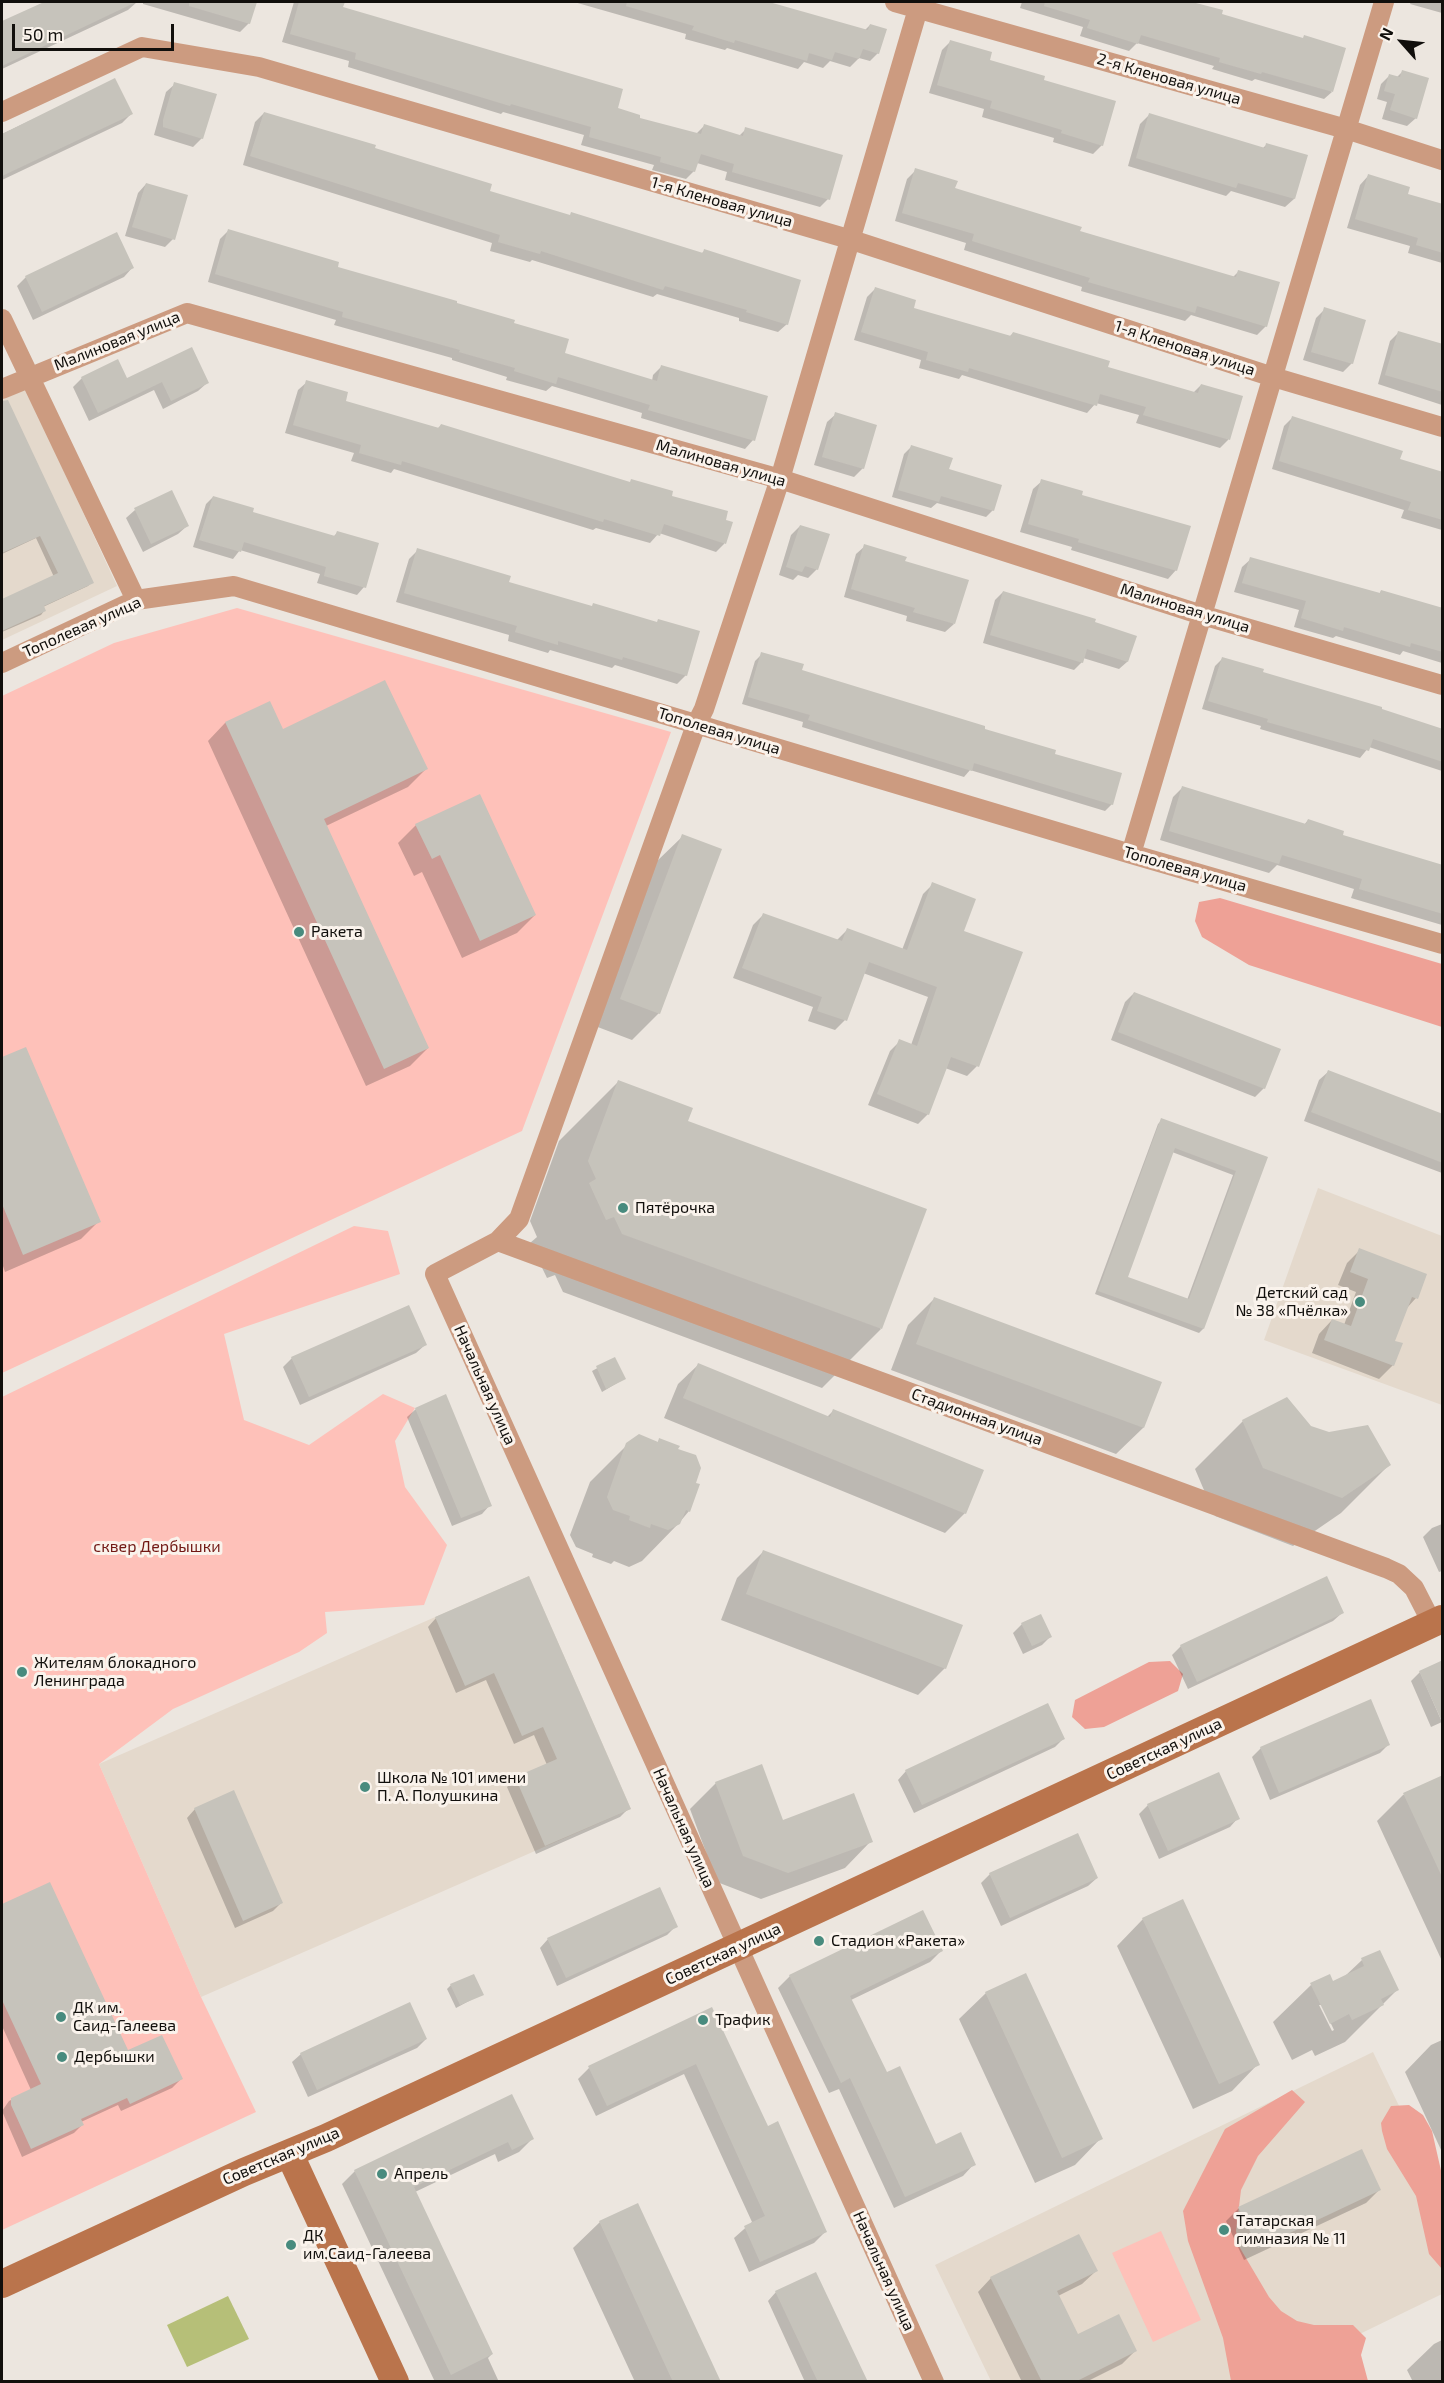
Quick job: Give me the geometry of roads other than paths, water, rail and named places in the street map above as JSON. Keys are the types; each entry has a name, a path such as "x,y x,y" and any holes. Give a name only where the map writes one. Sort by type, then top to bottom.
{"street":[{"name":"2-я Кленовая улица","path":"895,2 919,5 1346,129 1443,160"},
{"path":"1131,854 1384,2"},
{"path":"498,1241 519,1219 696,725 704,709 780,479 852,240 919,5"},
{"name":"1-я Кленовая улица","path":"2,112 142,47 259,67 852,240 1273,376 1443,427"},
{"name":"Малиновая улица","path":"2,388 187,313 780,479 1202,615 1443,685"},
{"path":"2,319 136,600"},
{"name":"Тополевая улица","path":"2,663 136,600 234,586 669,714 696,725 1131,854 1443,944"},
{"name":"Начальная улица","path":"498,1241 435,1274 934,2382"},
{"name":"Стадионная улица","path":"498,1241 1386,1568 1399,1574 1414,1588 1437,1621"},
{"name":"Советская улица","path":"2,2284 737,1948 1437,1621"},
{"path":"290,2154 395,2382"}],"place":[{"name":"Ракета","path":"299,932"},
{"name":"Пятёрочка","path":"623,1208"},
{"name":"Детский сад № 38 «Пчёлка»","path":"1360,1302"},
{"name":"Жителям блокадного Ленинграда","path":"22,1672"},
{"name":"Школа № 101 имени П. А. Полушкина","path":"365,1787"},
{"name":"Стадион «Ракета»","path":"819,1941"},
{"name":"ДК им. Саид-Галеева","path":"61,2017"},
{"name":"Трафик","path":"703,2020"},
{"name":"Дербышки","path":"62,2057"},
{"name":"Апрель","path":"382,2174"},
{"name":"Татарская гимназия № 11","path":"1224,2230"},
{"name":"ДК им.Саид-Галеева","path":"291,2245"}],"park label":[{"name":"сквер Дербышки","path":"157,1547"}]}
